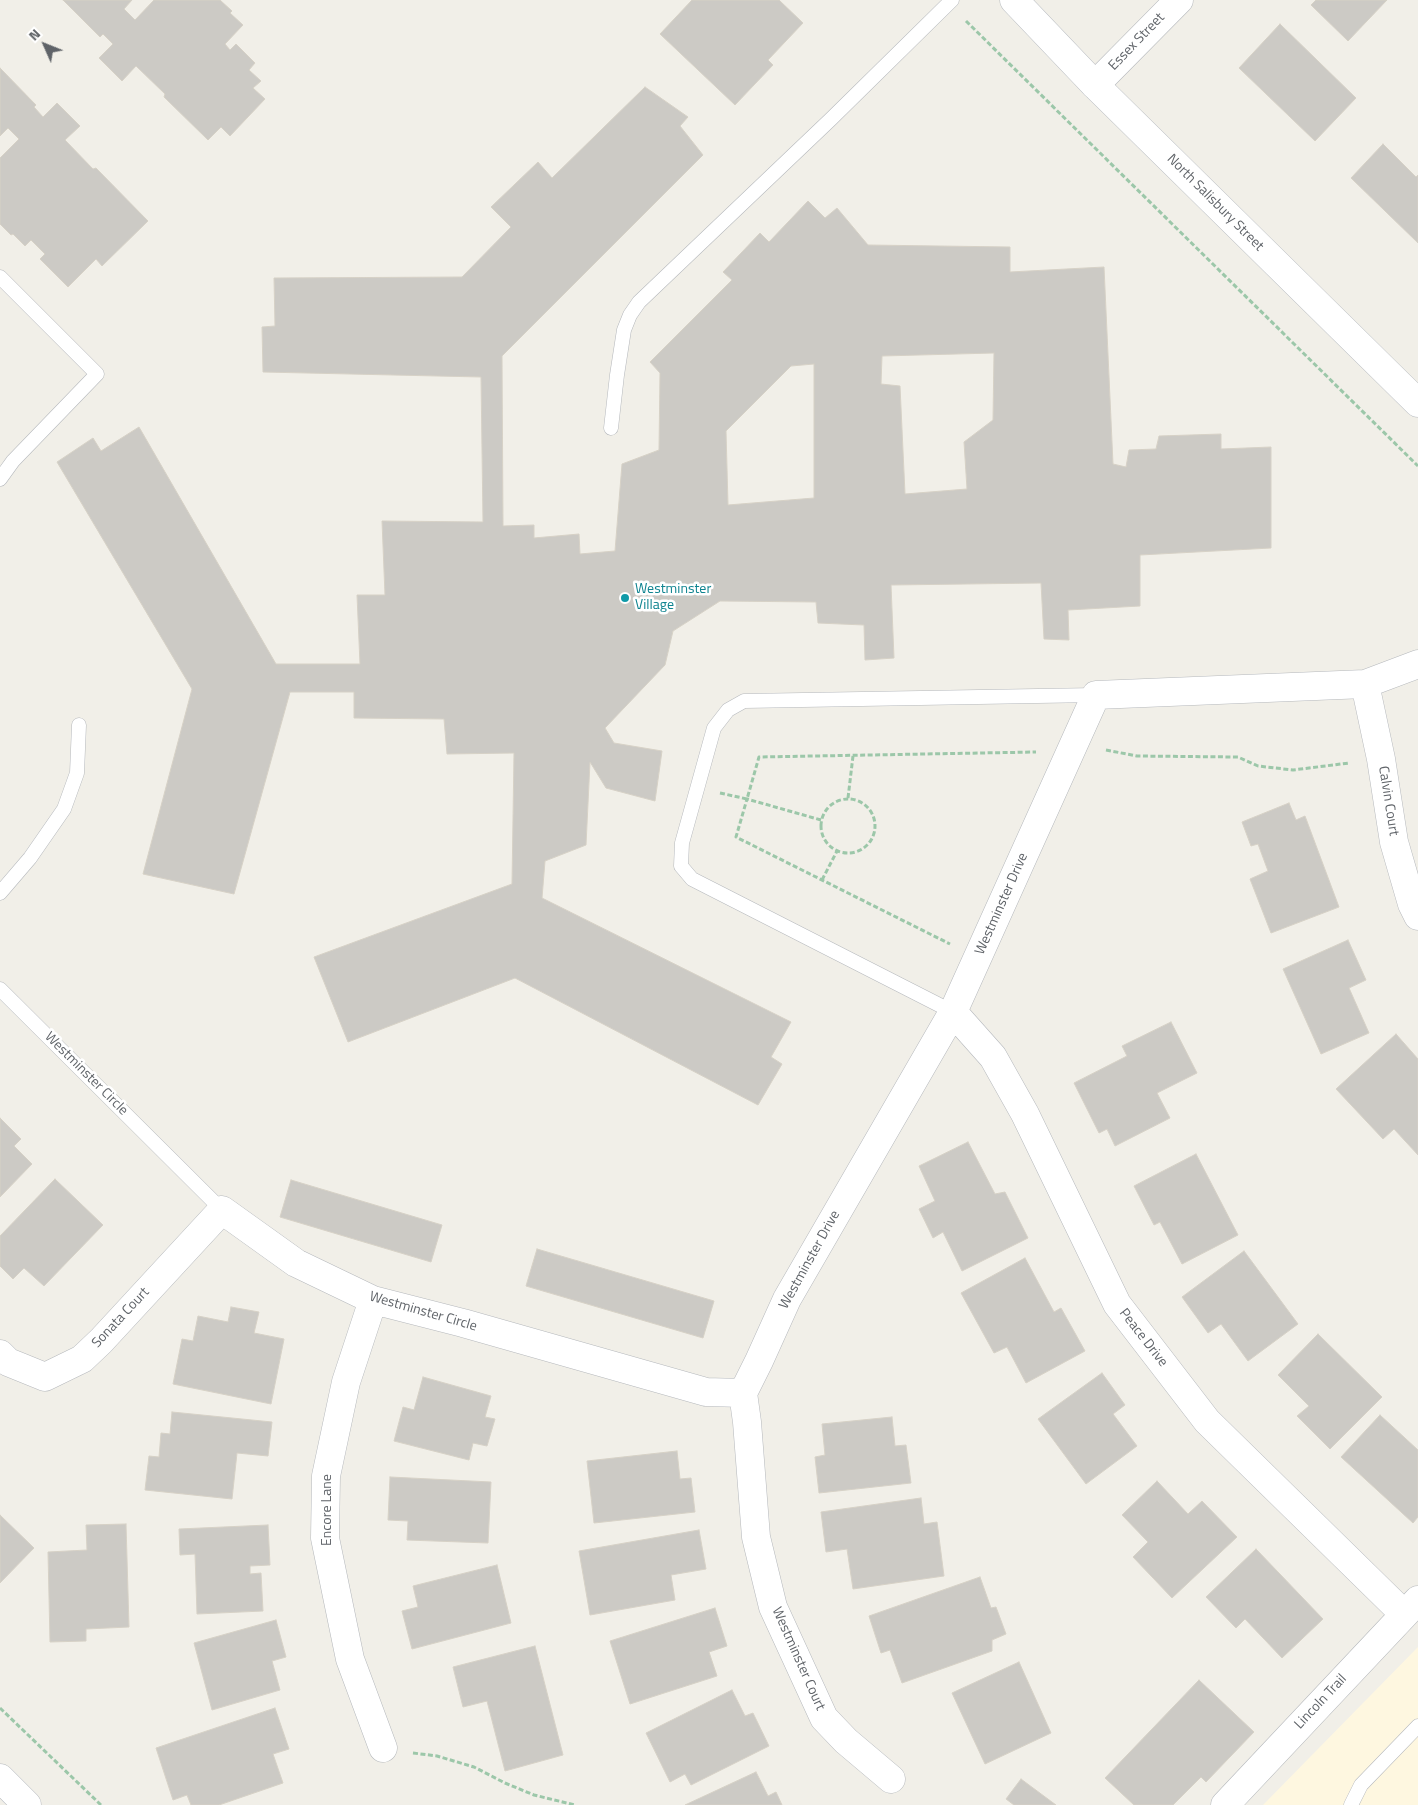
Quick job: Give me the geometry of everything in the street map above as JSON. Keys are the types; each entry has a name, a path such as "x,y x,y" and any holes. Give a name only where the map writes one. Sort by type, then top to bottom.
{"street":[{"name":"North Salisbury Street","path":"1014,0 1096,85 1418,403"},
{"name":"Essex Street","path":"1096,85 1179,0"},
{"path":"1096,695 1366,684 1418,664"},
{"name":"Calvin Court","path":"1366,684 1381,759 1394,842 1412,904 1418,916"},
{"name":"Westminster Drive","path":"743,1393 787,1298 953,1012 1096,695"},
{"name":"Peace Drive","path":"953,1012 993,1057 1025,1114 1117,1304 1207,1421 1411,1607"},
{"name":"Westminster Circle","path":"222,1210 296,1263 373,1300 463,1323 706,1392 743,1393"},
{"name":"Sonata Court","path":"0,1354 8,1362 46,1376 82,1359 101,1341 222,1210"},
{"name":"Encore Lane","path":"373,1300 346,1382 326,1476 326,1538 350,1659 382,1748"},
{"name":"Westminster Court","path":"743,1393 756,1537 773,1607 824,1718 846,1741 891,1779"},
{"name":"Lincoln Trail","path":"1225,1805 1411,1607"},
{"path":"0,1778 27,1805"}],"lane":[{"path":"611,428 624,330 630,315 639,302 831,119 952,0"},
{"path":"0,277 97,374 13,461 0,479"},
{"path":"953,1012 692,879 681,866 682,843 714,728 728,710 744,701 1096,695"},
{"path":"0,892 30,858 64,808 77,773 80,725"},
{"name":"Westminster Circle","path":"0,988 222,1210"},
{"path":"1351,1805 1361,1785 1418,1726"}],"path":[{"path":"977,30 1418,466"},
{"path":"1102,750 1137,756 1238,756 1258,766 1294,770 1350,763"},
{"path":"953,946 736,837 759,757 1037,752 1037,760"},
{"path":"848,798 853,756"},
{"path":"718,792 821,820"},
{"path":"848,798 866,804 875,820 875,830 867,846 860,851 851,853 837,851 827,844 822,837 821,820 824,811 830,804 839,799 848,798"},
{"path":"822,880 837,851"},
{"path":"0,1708 101,1805"},
{"path":"382,1748 437,1756 474,1767 505,1784 534,1795 574,1805"}],"shaded area":[{"path":"1418,1647 1418,1805 1263,1805"}],"building":[{"path":"63,0 132,0 124,9 135,20 154,0 220,0 243,25 225,44 230,50 236,44 255,63 249,70 261,81 253,88 265,99 230,136 221,127 208,140 164,97 165,94 136,66 122,81 99,58 113,44 103,34 100,37"},
{"path":"692,0 779,0 803,23 768,60 773,65 735,105 660,34"},
{"path":"1316,0 1387,0 1348,41 1311,5"},
{"path":"1280,24 1356,98 1315,141 1239,68"},
{"path":"0,68 36,105 34,107 43,117 57,103 80,126 65,140 93,169 96,168 148,221 102,266 96,259 68,287 40,259 45,254 31,240 25,246 0,224 0,158 19,139 8,128 0,136"},
{"name":"Westminster Village","path":"645,87 688,117 680,126 703,155 502,356 503,526 534,525 534,538 579,534 580,554 615,551 622,464 659,450 660,373 650,362 732,280 723,272 760,233 769,242 808,201 825,218 837,208 868,245 1010,247 1010,272 1104,267 1113,464 1126,467 1129,450 1156,449 1159,436 1221,434 1221,449 1271,447 1271,548 1140,555 1140,606 1068,610 1069,640 1044,639 1041,583 891,585 894,658 865,660 864,625 818,623 816,602 720,601 673,631 665,665 605,728 614,743 662,751 655,801 606,788 590,762 586,845 545,861 542,898 791,1022 771,1057 782,1064 758,1105 515,978 348,1042 314,957 512,884 514,753 447,754 444,719 354,718 354,692 290,692 234,894 143,874 192,689 57,462 93,438 101,451 139,427 276,664 360,664 357,595 385,595 382,521 483,522 481,377 263,372 262,327 275,326 274,278 462,277 511,227 491,207 538,162 552,178","holes":["994,353 993,420 964,442 967,489 905,494 900,386 881,384 882,356","814,364 814,498 728,505 726,431 791,366"]},
{"path":"1383,144 1416,177 1418,175 1418,243 1351,178"},
{"path":"1289,803 1296,820 1305,816 1339,907 1271,933 1250,879 1268,871 1258,844 1251,846 1242,822"},
{"path":"1348,940 1366,980 1349,988 1369,1033 1321,1054 1283,969"},
{"path":"1171,1022 1197,1073 1157,1093 1170,1118 1115,1146 1107,1129 1099,1133 1074,1083 1127,1056 1122,1046"},
{"path":"1396,1034 1418,1059 1418,1155 1394,1129 1383,1139 1336,1089"},
{"path":"0,1118 21,1139 14,1146 32,1164 0,1197"},
{"path":"968,1142 995,1194 1005,1192 1028,1238 962,1271 943,1232 933,1238 919,1209 935,1201 919,1166"},
{"path":"1196,1154 1238,1235 1182,1264 1160,1222 1154,1225 1134,1186"},
{"path":"55,1179 103,1225 44,1286 24,1268 13,1279 0,1266 0,1236"},
{"path":"291,1180 442,1225 431,1262 280,1217"},
{"path":"537,1249 714,1301 703,1338 526,1286"},
{"path":"1244,1251 1298,1324 1248,1361 1221,1324 1208,1333 1182,1297"},
{"path":"1025,1258 1054,1312 1061,1308 1085,1351 1026,1383 1007,1347 994,1353 961,1293"},
{"path":"231,1307 259,1312 254,1333 284,1339 271,1404 173,1384 182,1339 193,1341 198,1316 228,1322"},
{"path":"1318,1334 1382,1397 1330,1449 1297,1416 1309,1406 1278,1375"},
{"path":"1102,1373 1125,1405 1113,1414 1137,1446 1086,1484 1038,1419"},
{"path":"423,1377 491,1396 485,1417 495,1419 487,1446 473,1443 469,1460 394,1441 403,1407 414,1410"},
{"path":"172,1412 272,1422 268,1456 237,1453 232,1499 145,1490 149,1456 159,1457 161,1433 170,1434"},
{"path":"1380,1415 1418,1450 1418,1517 1413,1523 1341,1457"},
{"path":"892,1417 895,1446 906,1445 911,1483 819,1493 815,1457 825,1455 822,1424"},
{"path":"677,1451 680,1479 691,1478 695,1512 594,1523 587,1461"},
{"path":"390,1477 491,1482 488,1543 407,1540 408,1521 388,1520"},
{"path":"1157,1481 1188,1514 1202,1501 1237,1537 1172,1598 1133,1557 1148,1542 1122,1515"},
{"path":"921,1498 924,1524 937,1522 944,1576 853,1589 847,1549 826,1552 821,1512"},
{"path":"0,1515 34,1548 0,1583"},
{"path":"126,1524 129,1627 86,1629 86,1641 50,1642 48,1552 87,1550 86,1525"},
{"path":"268,1525 270,1565 250,1566 250,1574 261,1573 263,1611 197,1614 195,1554 180,1555 179,1529"},
{"path":"699,1530 706,1569 671,1575 675,1600 590,1615 579,1551"},
{"path":"1256,1549 1323,1619 1282,1658 1245,1619 1236,1628 1206,1597"},
{"path":"497,1565 511,1623 412,1649 402,1611 418,1607 413,1586"},
{"path":"980,1577 991,1608 996,1607 1006,1634 992,1640 992,1651 902,1683 890,1650 881,1653 869,1616"},
{"path":"715,1608 727,1646 709,1652 717,1676 630,1704 610,1641"},
{"path":"276,1620 286,1657 272,1661 280,1690 212,1710 194,1643"},
{"path":"535,1646 563,1755 505,1771 487,1701 463,1707 453,1667"},
{"path":"1019,1662 1051,1733 985,1764 952,1693"},
{"path":"1199,1680 1254,1732 1206,1782 1201,1777 1173,1805 1134,1805 1105,1778"},
{"path":"732,1690 745,1716 753,1713 769,1746 691,1785 685,1774 670,1782 646,1733"},
{"path":"275,1708 289,1749 273,1754 283,1783 219,1805 191,1805 187,1795 173,1800 156,1748"},
{"path":"756,1772 768,1796 776,1792 782,1805 685,1805"},
{"path":"1021,1779 1056,1805 1014,1805 1006,1799"}],"place":[{"name":"Westminster Village","path":"625,598"}]}
